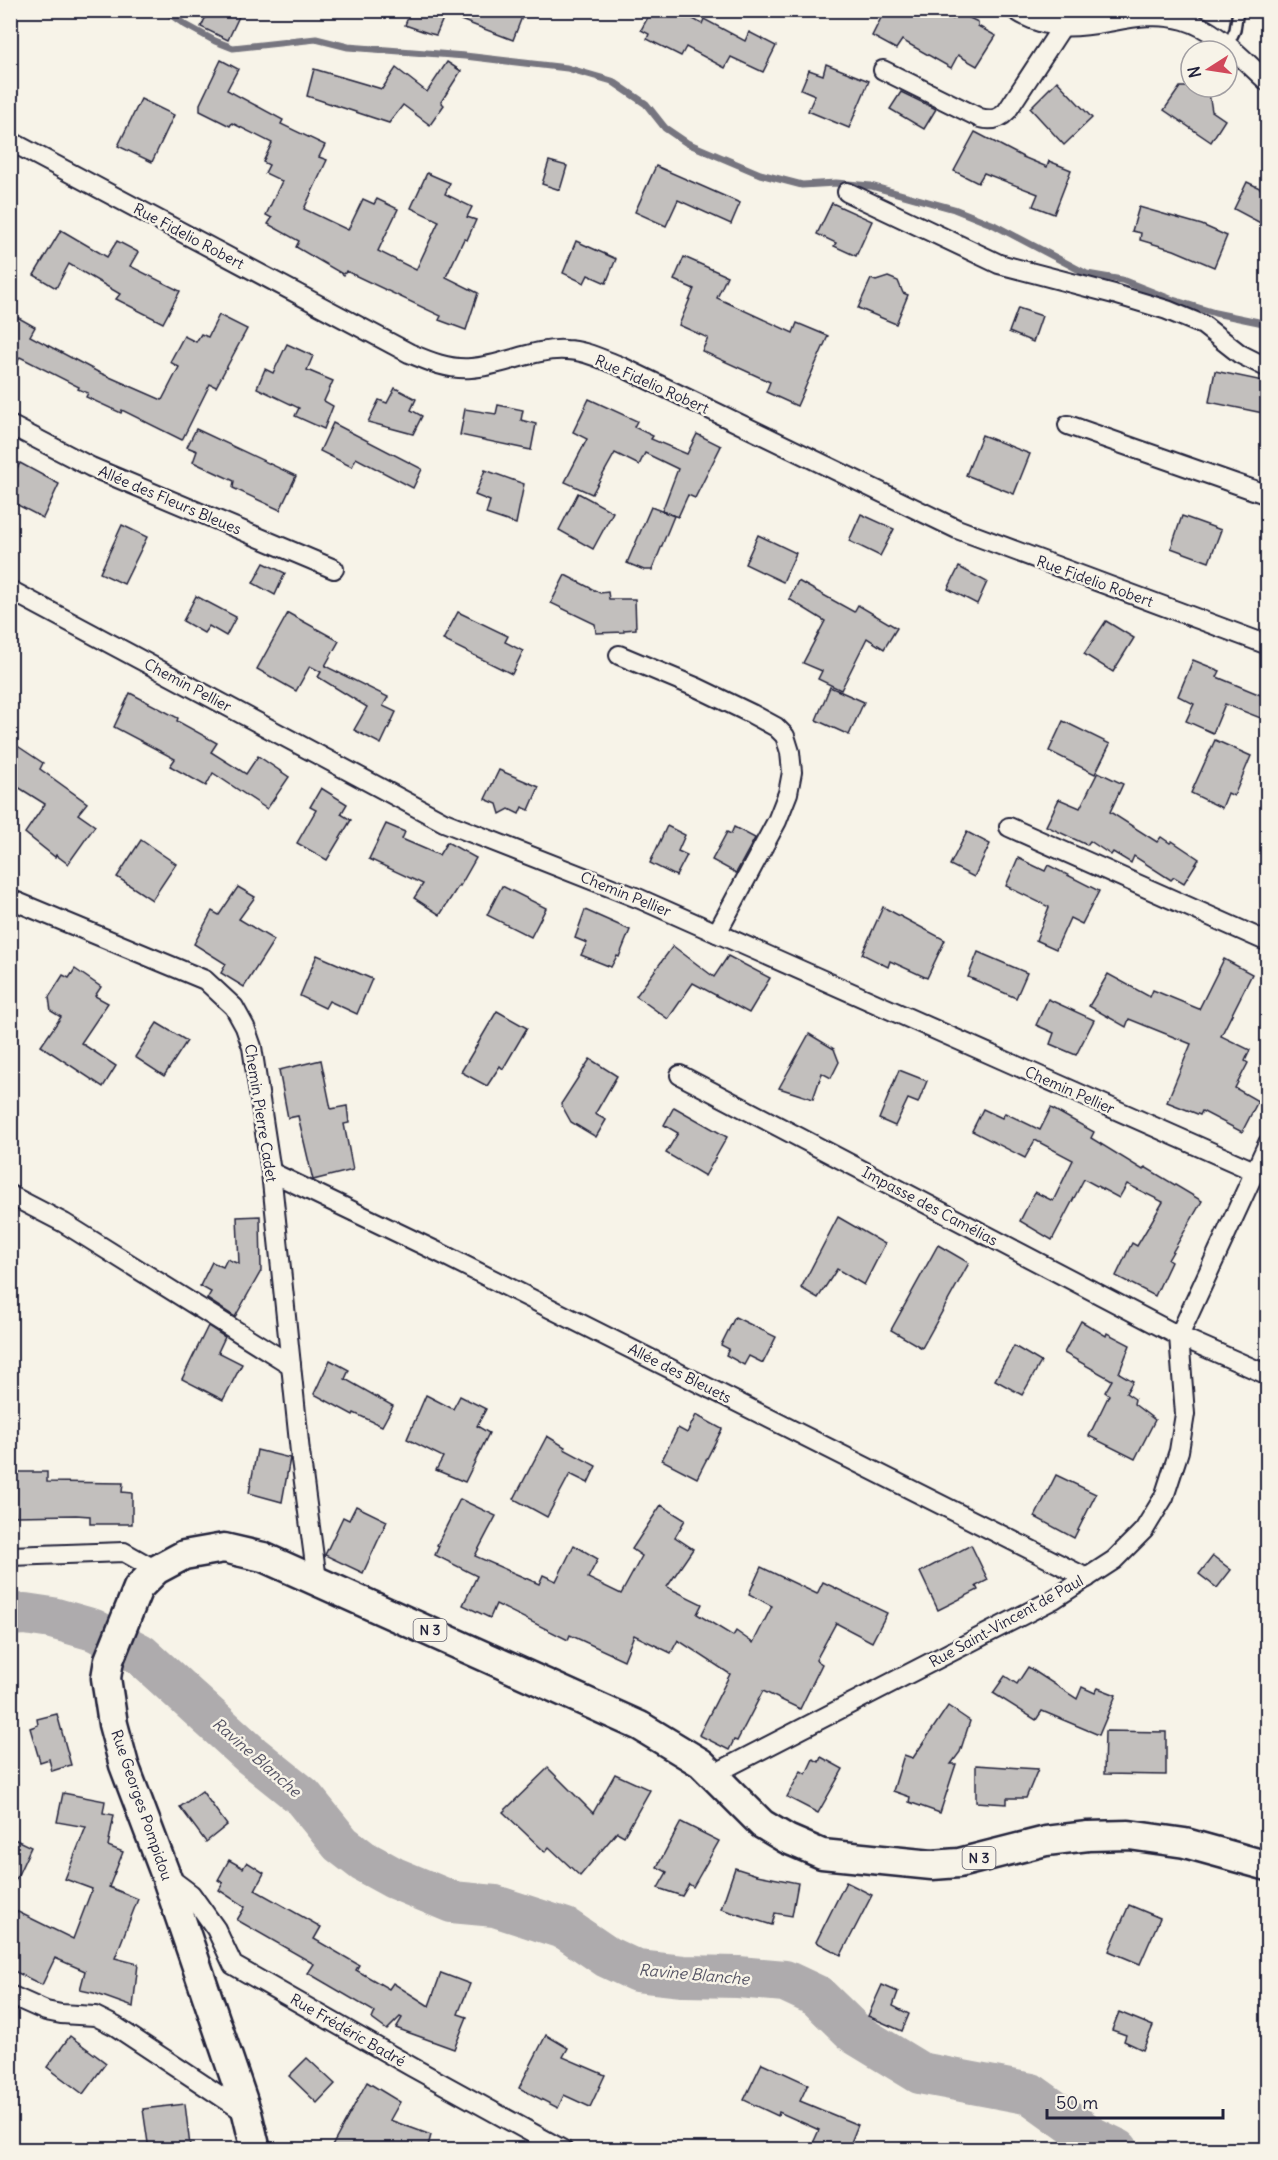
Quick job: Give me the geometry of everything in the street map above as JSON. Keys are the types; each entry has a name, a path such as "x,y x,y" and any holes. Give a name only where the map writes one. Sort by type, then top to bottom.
{"main road":[{"name":"N 3","path":"147,1579 184,1555 224,1548 263,1557 640,1726 701,1763 762,1824 787,1839 822,1854 932,1865 959,1863 1046,1841 1088,1836 1129,1835 1185,1843 1268,1866"},
{"name":"Rue Georges Pompidou","path":"147,1579 109,1660 106,1678 113,1724 124,1765 166,1876 247,2113 256,2150"}],"street":[{"path":"1015,10 1045,26 1062,27 1159,16 1192,23 1208,30 1220,39"},
{"path":"883,70 980,118 996,119 1002,117 1007,111 1062,27"},
{"path":"1239,55 1268,82"},
{"name":"Rue Fidelio Robert","path":"10,141 408,353 429,362 470,369 546,350 569,350 594,357 620,366 957,529 1268,645"},
{"path":"847,192 999,264 1114,294 1167,310 1203,325 1240,354 1267,368"},
{"name":"Allée des Fleurs Bleues","path":"10,425 91,467 334,569"},
{"path":"1068,425 1268,495"},
{"name":"Chemin Pellier","path":"10,590 444,822 640,899 1254,1171"},
{"path":"619,655 698,688 752,714 776,727 785,736 792,772 789,793 717,933"},
{"path":"1009,827 1268,942"},
{"name":"Chemin Pierre Cadet","path":"10,899 205,980 234,1007 245,1027 252,1047 271,1172 317,1580"},
{"name":"Impasse des Camélias","path":"680,1075 1179,1336 1268,1375"},
{"name":"Rue Saint-Vincent de Paul","path":"714,1774 1054,1599 1114,1560 1144,1530 1164,1497 1179,1451 1185,1414 1179,1336 1268,1143"},
{"name":"Allée des Bleuets","path":"271,1172 449,1257 1087,1578"},
{"path":"10,1195 64,1223 291,1365"},
{"path":"10,1556 124,1552 147,1579"},
{"name":"Rue Frédéric Badré","path":"166,1876 191,1894 216,1929 233,1965 411,2067 563,2150"},
{"path":"10,1995 46,2011 95,2016 115,2026 247,2113"}],"lane":[{"path":"1231,39 1235,30 1238,10"}],"building":[{"path":"209,10 242,10 228,40 201,27"},
{"path":"411,10 505,10 522,17 513,40 445,14 436,35 428,33 405,25"},
{"path":"652,10 677,10 702,24 704,19 745,41 749,32 776,46 763,72 731,57 725,68 686,47 681,56 647,39 649,34 641,30"},
{"path":"885,10 931,10 953,19 957,12 978,22 978,26 996,36 977,66 958,55 951,68 902,40 896,49 872,36"},
{"path":"221,60 238,69 227,90 283,120 281,124 325,145 319,157 327,160 304,209 348,230 363,199 374,204 377,199 398,209 378,251 416,270 439,221 411,208 427,173 450,183 445,194 472,207 467,217 476,220 446,277 478,293 466,330 439,320 441,316 346,271 344,275 296,247 299,241 268,224 272,218 266,215 282,181 265,173 269,165 263,162 272,143 232,123 230,126 200,111 200,104"},
{"path":"447,62 461,71 441,102 444,105 430,125 403,105 389,123 307,96 314,69 382,89 396,68 427,92"},
{"path":"826,64 869,81 849,128 808,111 815,95 801,89 809,70 823,75"},
{"path":"1057,81 1092,118 1064,145 1030,108"},
{"path":"1179,88 1179,99 1210,99 1212,111 1225,120 1211,142 1164,110"},
{"path":"901,92 936,109 924,129 890,109"},
{"path":"141,99 174,115 152,162 118,146"},
{"path":"975,132 1047,167 1049,161 1071,170 1054,214 1033,206 1038,194 984,173 978,183 954,171"},
{"path":"549,161 567,166 560,190 542,184"},
{"path":"656,166 740,203 731,224 678,200 666,226 635,212"},
{"path":"1247,182 1268,192 1268,227 1234,209"},
{"path":"832,203 872,221 856,256 834,246 836,243 817,234"},
{"path":"1139,207 1202,225 1227,236 1214,267 1174,250 1140,240 1141,233 1132,231"},
{"path":"61,230 107,257 117,241 138,252 130,266 180,291 163,323 116,299 120,294 69,264 56,288 34,275"},
{"path":"576,241 616,259 606,283 588,275 584,283 563,273"},
{"path":"684,257 727,276 717,298 793,333 797,323 828,336 797,406 766,392 770,382 702,351 708,338 679,325 694,289 674,280"},
{"path":"888,277 898,281 903,293 908,295 896,324 858,308 871,279 876,281"},
{"path":"1018,308 1042,316 1033,342 1009,332"},
{"path":"10,313 35,327 30,336 98,372 162,400 179,367 170,362 184,336 196,342 201,334 208,337 219,315 247,329 216,387 210,384 182,440 122,410 121,413 86,397 88,393 78,389 79,387 20,357 10,377"},
{"path":"287,344 313,356 307,370 333,381 324,401 333,406 324,429 295,416 299,408 257,388 265,369 273,373"},
{"path":"1215,371 1268,382 1268,414 1209,402"},
{"path":"395,388 416,399 411,410 422,416 413,434 368,422 379,400 387,403"},
{"path":"589,399 637,421 634,427 653,436 651,439 687,454 697,434 721,446 695,498 688,495 678,517 662,511 678,469 645,453 639,465 615,453 592,494 565,482 587,439 573,432"},
{"path":"498,405 523,410 521,420 536,424 531,450 460,435 465,409 496,414"},
{"path":"333,423 422,469 413,488 356,458 352,467 320,451"},
{"path":"196,429 296,476 280,510 233,488 234,481 193,462 197,451 187,447"},
{"path":"982,435 1030,454 1014,494 966,475"},
{"path":"20,463 59,484 43,518 10,501 10,480"},
{"path":"485,470 524,484 516,524 486,514 490,501 475,495"},
{"path":"578,493 613,512 593,549 559,530"},
{"path":"651,507 674,516 652,570 644,570 627,563"},
{"path":"861,514 894,529 880,556 849,541"},
{"path":"1182,516 1221,530 1209,562 1171,548"},
{"path":"122,525 147,537 124,584 100,573"},
{"path":"758,535 796,553 783,582 745,564"},
{"path":"264,563 285,573 275,595 253,583"},
{"path":"959,567 987,582 977,604 948,589"},
{"path":"565,575 600,593 608,592 609,599 635,599 636,629 596,633 595,624 551,603"},
{"path":"798,581 854,612 858,605 897,628 884,649 867,638 841,690 818,679 822,671 803,663 825,621 789,599"},
{"path":"196,596 236,617 226,636 209,626 204,633 183,621"},
{"path":"458,612 508,636 505,642 523,651 512,674 443,640"},
{"path":"288,613 339,641 325,666 388,697 383,706 396,712 381,744 354,730 367,707 318,677 321,672 310,666 296,691 257,669"},
{"path":"1106,621 1134,638 1113,672 1084,654"},
{"path":"1193,660 1220,671 1217,677 1268,698 1268,721 1225,704 1213,733 1186,721 1194,704 1178,696"},
{"path":"830,687 864,702 849,735 816,720"},
{"path":"130,693 178,718 177,721 217,743 211,752 246,774 258,756 289,777 267,809 213,773 206,786 170,766 175,759 114,727"},
{"path":"1063,721 1110,744 1095,774 1049,751"},
{"path":"1215,740 1251,756 1234,796 1228,793 1222,808 1191,793"},
{"path":"10,741 43,763 40,769 87,803 78,814 95,826 68,864 56,855 55,857 25,833 45,804 10,782"},
{"path":"499,770 539,787 529,810 522,807 519,814 509,809 500,814 497,804 485,799"},
{"path":"1098,772 1123,784 1110,812 1157,842 1161,837 1170,843 1172,841 1199,859 1184,883 1174,877 1171,880 1134,856 1131,863 1113,852 1111,855 1090,841 1087,845 1046,826 1059,799 1080,808"},
{"path":"321,788 347,804 341,814 351,820 327,860 297,843 316,810 310,807"},
{"path":"386,824 405,832 402,839 439,855 447,842 476,858 440,915 414,898 423,884 369,859"},
{"path":"667,826 685,835 678,851 687,855 676,876 650,863"},
{"path":"734,827 755,838 736,873 712,860 727,832 731,834"},
{"path":"967,832 990,844 974,877 950,865"},
{"path":"141,840 176,864 152,900 117,877"},
{"path":"1018,858 1045,871 1048,865 1099,891 1082,924 1070,918 1056,949 1036,940 1049,907 1006,886"},
{"path":"502,886 546,908 531,937 487,915"},
{"path":"238,887 255,897 239,919 274,940 244,987 221,973 226,964 194,944 212,911 219,915"},
{"path":"883,907 945,940 927,978 890,961 888,967 862,954"},
{"path":"585,910 630,930 619,957 617,956 611,967 581,955 587,943 575,938"},
{"path":"673,946 714,977 728,956 770,978 749,1013 693,983 668,1019 636,996"},
{"path":"978,952 1027,973 1016,998 968,977"},
{"path":"317,955 372,979 357,1014 329,1001 325,1008 300,996"},
{"path":"1224,959 1252,974 1221,1036 1250,1050 1245,1061 1248,1063 1235,1088 1258,1101 1242,1132 1202,1111 1200,1115 1167,1102 1191,1044 1129,1019 1126,1027 1089,1006 1108,974 1150,997 1153,990 1199,1009"},
{"path":"75,969 101,987 95,996 108,1003 81,1043 116,1066 103,1087 41,1046 61,1017 51,1011 49,997 63,975 69,978"},
{"path":"1048,999 1094,1020 1076,1055 1050,1044 1054,1033 1036,1025"},
{"path":"497,1011 527,1028 503,1069 500,1066 487,1086 461,1072"},
{"path":"157,1023 187,1041 164,1076 135,1057"},
{"path":"809,1034 834,1049 839,1062 831,1078 822,1073 813,1099 779,1088"},
{"path":"590,1059 617,1076 595,1114 606,1120 596,1137 571,1122 561,1104"},
{"path":"321,1060 331,1109 347,1106 349,1123 344,1124 353,1170 313,1180 298,1116 288,1118 279,1070"},
{"path":"899,1070 927,1081 918,1103 908,1099 895,1126 879,1119"},
{"path":"674,1107 727,1137 705,1176 666,1153 678,1133 664,1125"},
{"path":"1051,1108 1094,1132 1091,1138 1143,1170 1145,1167 1202,1201 1168,1260 1171,1262 1155,1296 1116,1276 1132,1243 1137,1246 1163,1202 1127,1184 1119,1198 1084,1179 1052,1240 1020,1221 1035,1192 1053,1201 1073,1160 1035,1140 1025,1158 972,1131 983,1109 1002,1118 1005,1113 1040,1130"},
{"path":"260,1216 261,1271 235,1317 207,1299 211,1292 200,1286 212,1262 223,1267 227,1259 239,1264 237,1217"},
{"path":"838,1217 885,1244 864,1285 837,1269 818,1298 801,1288"},
{"path":"938,1245 969,1263 922,1348 891,1330"},
{"path":"735,1317 776,1337 763,1363 749,1356 744,1365 726,1355 729,1349 721,1345"},
{"path":"1081,1321 1106,1336 1107,1333 1130,1345 1119,1373 1133,1381 1126,1393 1135,1399 1134,1404 1155,1420 1135,1459 1089,1436 1109,1395 1105,1392 1112,1380 1064,1353"},
{"path":"208,1326 225,1337 218,1352 242,1364 223,1400 182,1379"},
{"path":"1014,1346 1041,1362 1022,1395 995,1380"},
{"path":"330,1360 349,1370 345,1379 393,1406 382,1426 354,1413 353,1415 314,1394"},
{"path":"426,1395 453,1409 460,1396 486,1409 477,1426 489,1433 465,1482 436,1470 443,1457 407,1439"},
{"path":"696,1415 722,1429 697,1478 662,1460 678,1428 687,1433"},
{"path":"547,1436 565,1447 564,1449 596,1466 588,1483 570,1474 547,1517 514,1499"},
{"path":"257,1450 290,1458 282,1502 249,1493"},
{"path":"10,1472 47,1472 47,1482 123,1483 122,1492 132,1493 132,1524 90,1524 90,1516 76,1515 15,1516 14,1508 10,1508"},
{"path":"1056,1475 1096,1494 1074,1538 1035,1517"},
{"path":"460,1499 496,1516 475,1556 539,1584 543,1575 556,1581 574,1545 598,1559 588,1578 621,1594 642,1556 632,1549 661,1505 685,1520 675,1537 693,1549 667,1587 702,1604 697,1614 733,1636 736,1631 753,1643 772,1606 749,1594 761,1567 817,1594 823,1582 887,1613 872,1642 836,1623 816,1660 822,1664 800,1709 763,1691 737,1741 734,1740 729,1750 699,1735 730,1674 678,1640 671,1653 634,1635 624,1660 570,1635 568,1640 496,1604 490,1618 463,1605 477,1576 435,1555 439,1546 437,1545"},
{"path":"356,1506 387,1521 363,1573 325,1555 343,1517 349,1520"},
{"path":"971,1545 988,1580 976,1586 978,1590 938,1610 920,1572"},
{"path":"1213,1556 1231,1570 1217,1588 1199,1574"},
{"path":"1028,1667 1077,1699 1082,1687 1095,1693 1098,1688 1116,1695 1099,1735 1042,1711 1036,1720 993,1693 1005,1676 1017,1684"},
{"path":"948,1706 970,1721 960,1752 951,1764 956,1764 940,1813 909,1802 910,1797 893,1791 904,1755 913,1758"},
{"path":"57,1714 71,1765 52,1771 49,1759 40,1762 30,1728 38,1725 37,1719"},
{"path":"1105,1731 1166,1732 1166,1775 1104,1774"},
{"path":"821,1757 843,1769 818,1813 787,1797 801,1771 806,1774 813,1759 819,1762"},
{"path":"976,1765 1038,1769 1026,1798 1007,1798 1007,1804 976,1802"},
{"path":"548,1768 593,1813 615,1774 650,1790 624,1836 617,1832 580,1876 549,1847 545,1852 503,1812"},
{"path":"202,1791 227,1825 206,1842 180,1807"},
{"path":"63,1793 105,1801 103,1813 114,1815 108,1846 123,1852 109,1887 138,1899 115,1958 138,1964 133,2007 80,1990 85,1971 55,1958 42,1985 10,1969 10,1908 73,1939 92,1889 65,1879 86,1827 57,1822"},
{"path":"681,1822 719,1841 693,1887 689,1884 682,1896 658,1888 667,1872 657,1867"},
{"path":"10,1837 31,1847 10,1892"},
{"path":"229,1860 243,1868 247,1862 264,1873 255,1890 321,1927 314,1939 359,1965 356,1970 389,1989 393,1983 429,2006 441,1973 470,1984 458,2014 467,2017 454,2049 396,2028 402,2018 400,2017 387,2030 372,2019 375,2012 308,1973 314,1964 237,1920 245,1907 219,1890 223,1883 218,1880"},
{"path":"735,1868 798,1883 792,1916 775,1913 772,1925 721,1909"},
{"path":"846,1882 872,1895 841,1955 816,1942"},
{"path":"1129,1905 1160,1918 1140,1964 1109,1951"},
{"path":"882,1985 898,1992 893,2006 909,2014 902,2031 868,2016"},
{"path":"1119,2012 1153,2026 1143,2050 1124,2041 1126,2035 1112,2030"},
{"path":"546,2035 568,2048 563,2057 605,2075 590,2107 564,2095 558,2108 519,2088"},
{"path":"70,2036 106,2063 83,2094 47,2067"},
{"path":"307,2058 335,2084 317,2103 289,2076"},
{"path":"762,2063 808,2084 800,2101 858,2125 848,2150 810,2150 819,2130 779,2112 778,2116 744,2100"},
{"path":"367,2082 400,2102 390,2120 431,2135 427,2150 330,2150"},
{"path":"185,2104 190,2146 174,2148 174,2150 149,2150 143,2109"}],"waterway":[{"path":"164,10 184,24 233,48 316,39 348,47 465,56 567,68 612,81 646,104 665,128 687,143 760,174 802,185 836,183 871,186 954,209 994,225 1087,274 1122,280 1215,313 1268,324"},
{"name":"Ravine Blanche","path":"10,1615 25,1614 52,1618 94,1630 140,1654 251,1755 302,1796 341,1844 363,1861 394,1878 452,1902 495,1906 566,1929 607,1957 637,1971 683,1976 785,1981 817,1996 856,2034 920,2073 1031,2094 1091,2137 1118,2150"}]}
